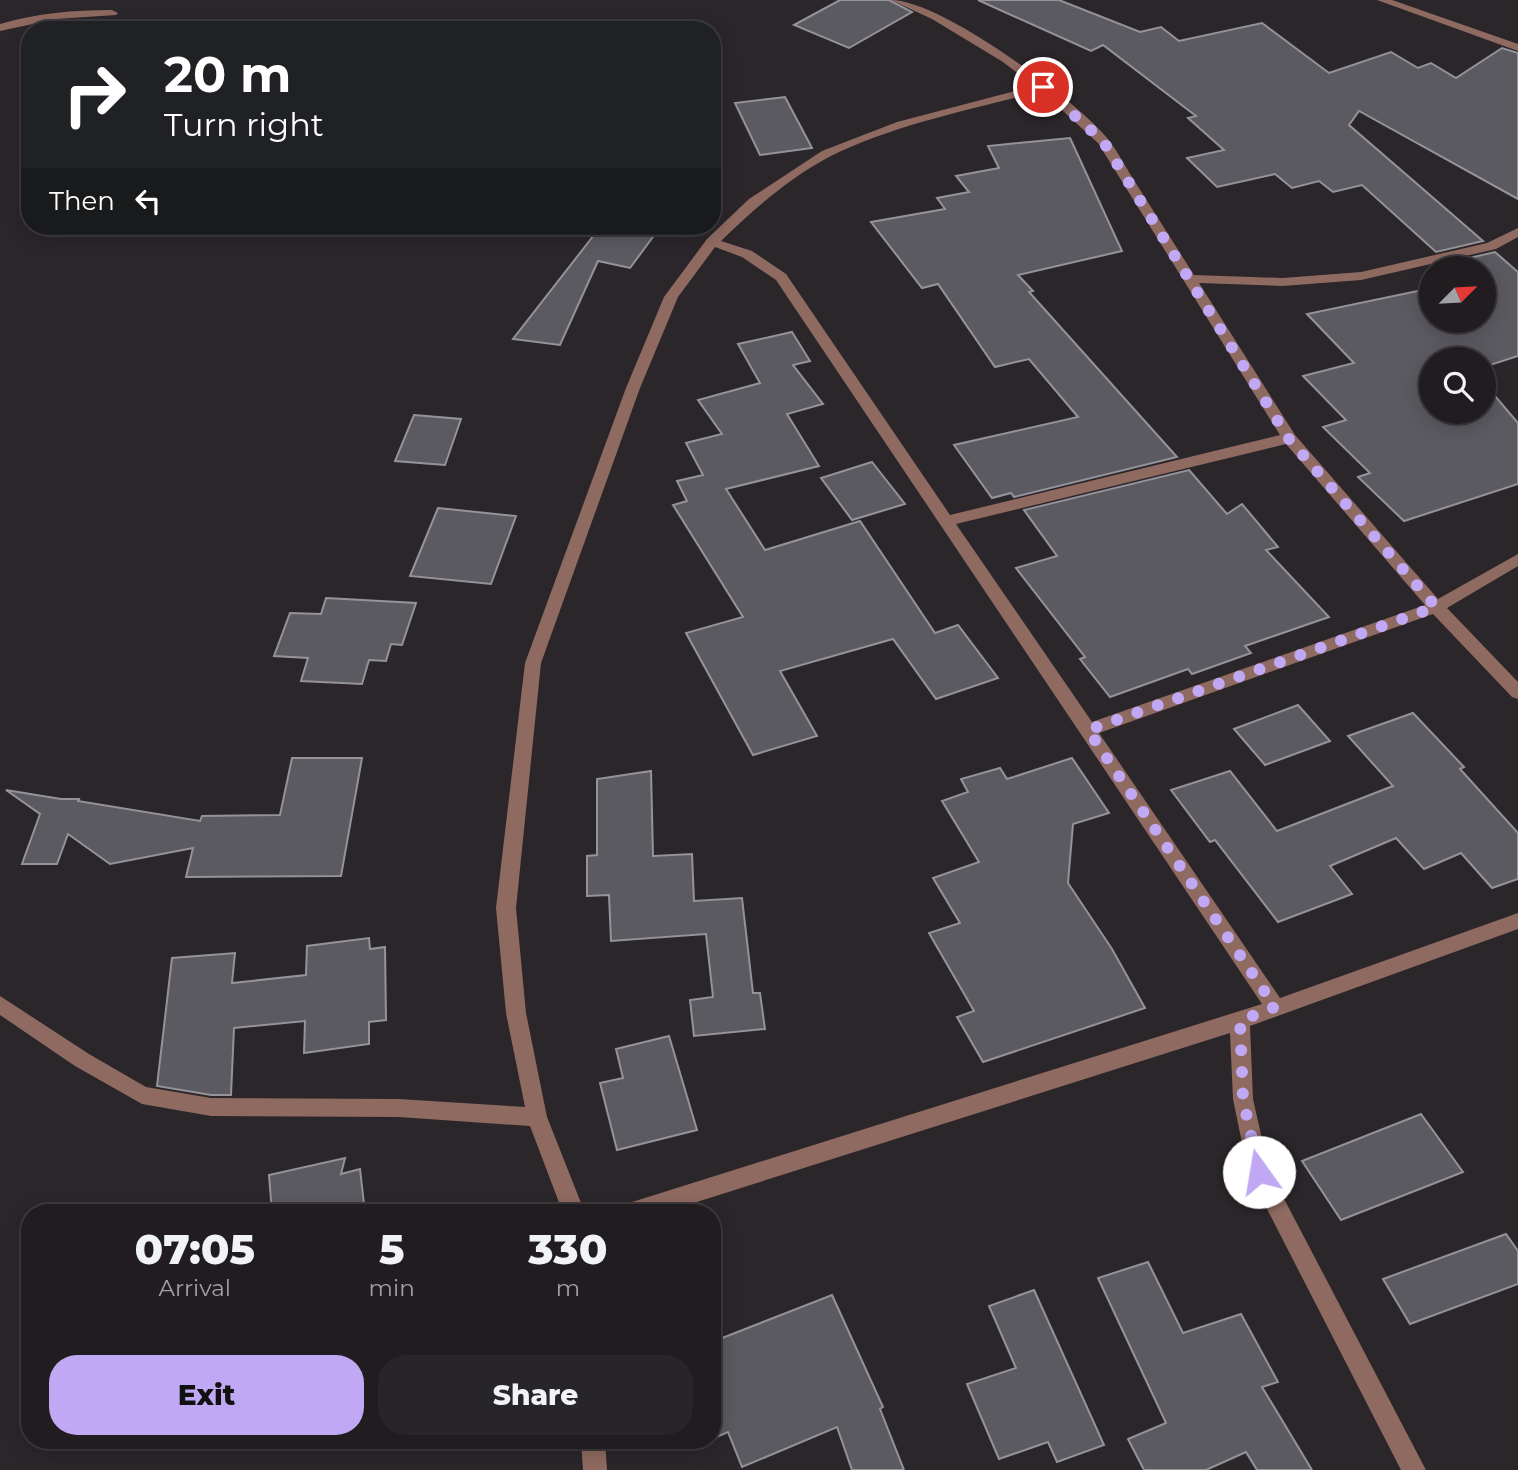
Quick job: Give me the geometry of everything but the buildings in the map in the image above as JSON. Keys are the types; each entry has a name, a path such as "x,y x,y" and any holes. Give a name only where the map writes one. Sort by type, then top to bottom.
{"street":[{"path":"896,0 936,17 1007,60 1043,87 1103,141 1289,439 1436,607 1518,693"},
{"path":"1382,0 1518,48"},
{"path":"0,28 30,18 51,15 112,13"},
{"path":"721,233 754,202 827,154 901,125 1043,87"},
{"path":"1188,279 1283,282 1361,276 1491,246 1518,232"},
{"path":"571,1204 537,1117 516,1013 506,908 533,663 633,388 671,297 719,235"},
{"path":"712,242 747,254 781,277 1275,1007"},
{"path":"948,521 1289,439"},
{"path":"1088,730 1436,607 1518,559"},
{"path":"658,1204 1240,1021 1518,921"},
{"path":"0,1004 82,1060 142,1095 211,1107 399,1108 537,1117"},
{"path":"1240,1021 1243,1099 1259,1172 1414,1470"},
{"path":"594,1449 595,1470"}],"route":[{"path":"1043,87 1103,141 1289,439 1436,607 1088,730 1275,1007 1240,1021 1243,1099 1259,1172"}]}
